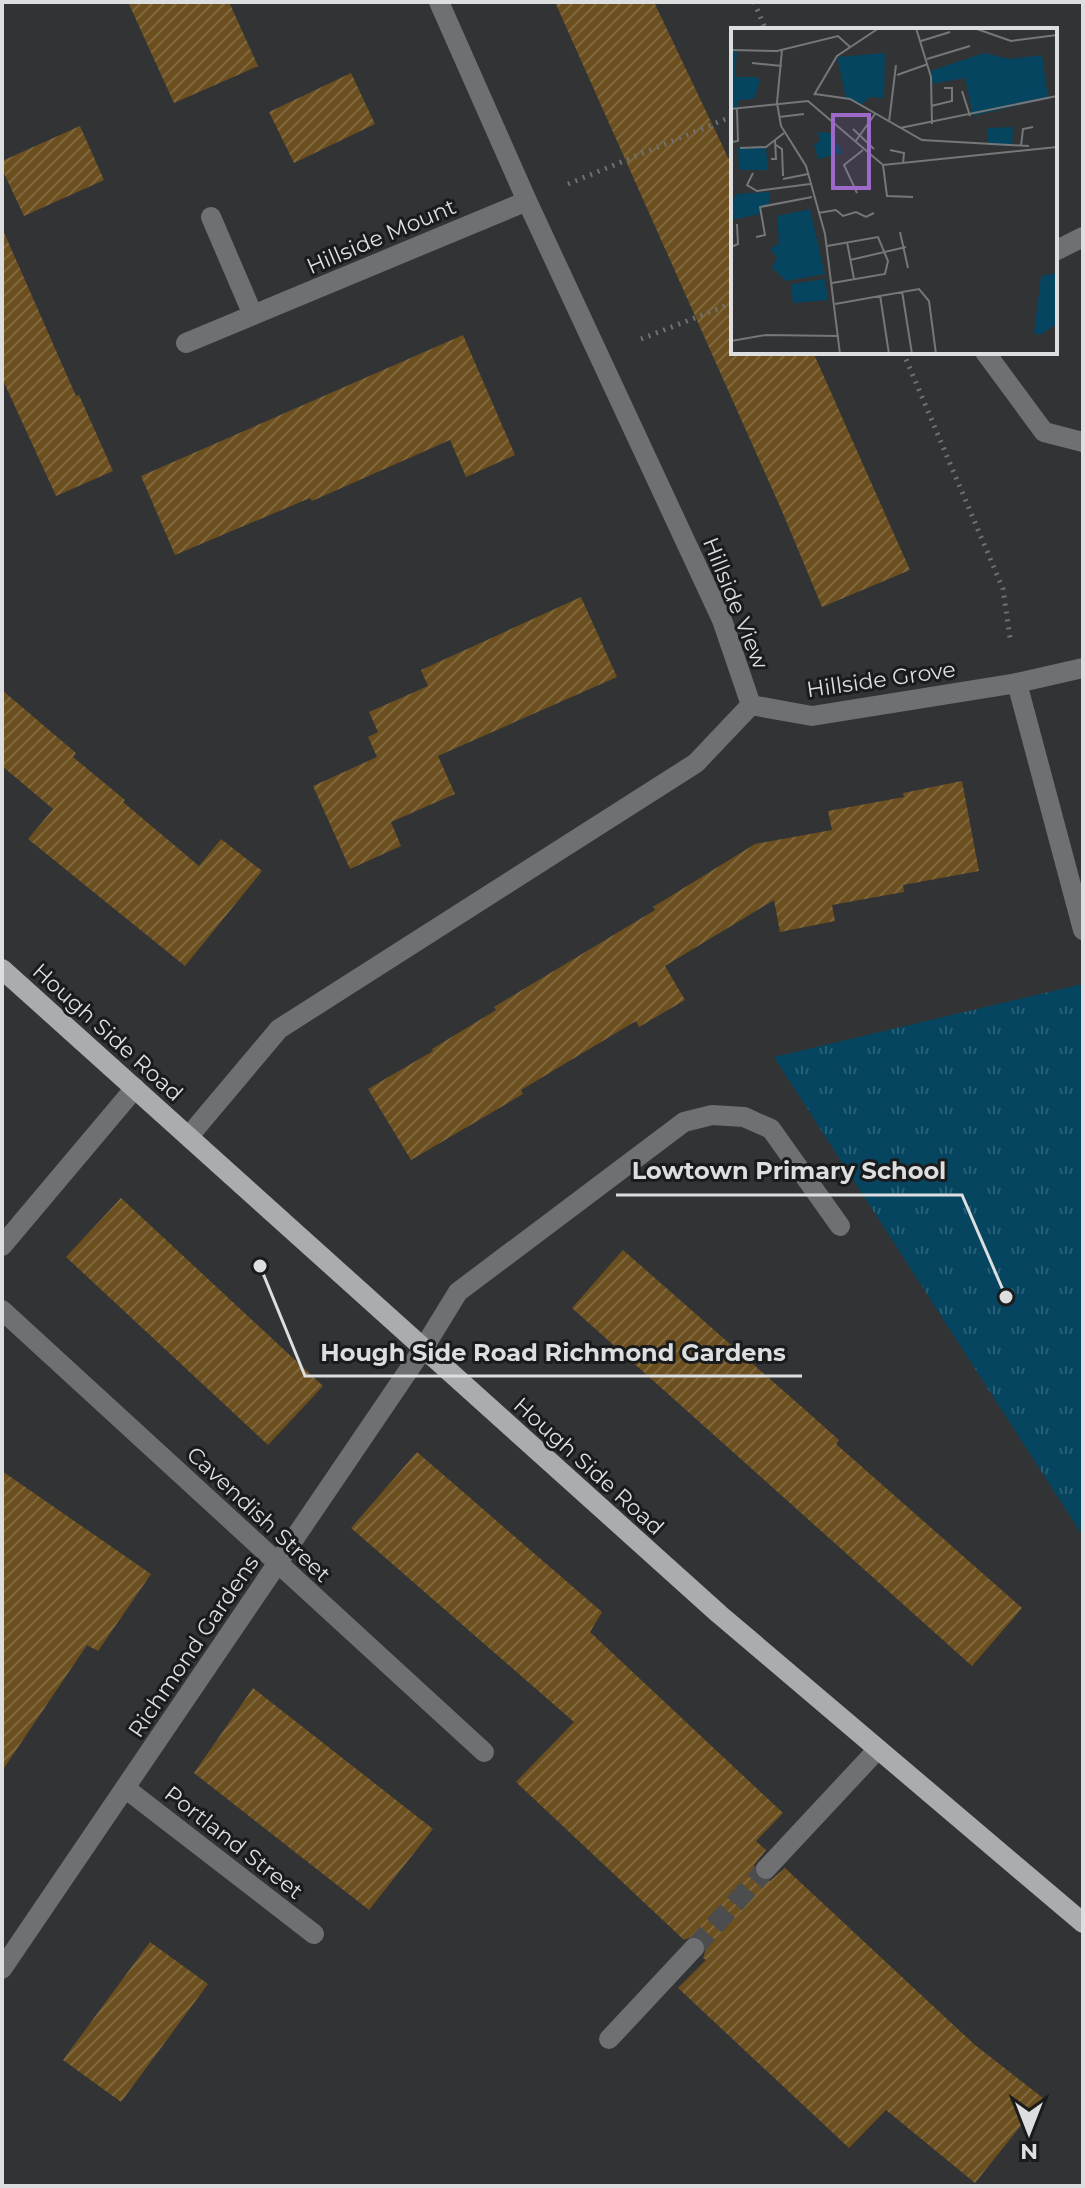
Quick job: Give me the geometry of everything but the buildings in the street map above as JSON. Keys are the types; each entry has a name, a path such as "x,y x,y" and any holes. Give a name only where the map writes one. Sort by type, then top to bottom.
{"main road":[{"name":"Hough Side Road","path":"2,969 719,1614 1083,1923"}],"street":[{"name":"Hillside View","path":"189,1136 279,1029 696,763 751,705 722,620 527,201 439,2"},
{"name":"Hillside Mount","path":"186,343 527,201"},
{"path":"211,217 253,315"},
{"path":"1057,250 1083,237"},
{"path":"986,354 1044,432 1083,442"},
{"name":"Hillside Grove","path":"751,705 812,716 1017,683 1083,668"},
{"path":"1017,683 1083,930"},
{"path":"2,1246 135,1088"},
{"name":"Richmond Gardens","path":"2,1969 423,1349 458,1292 684,1122 712,1115 744,1117 771,1129 840,1226"},
{"name":"Cavendish Street","path":"2,1310 484,1752"},
{"path":"766,1869 878,1749"},
{"name":"Portland Street","path":"125,1788 314,1934"},
{"path":"609,2039 694,1948"}],"path":[{"path":"754,2 765,28"},
{"path":"527,201 731,117"},
{"path":"599,356 731,304"},
{"path":"904,354 1003,589 1017,683"}],"green space":[{"path":"1083,984 1083,1536 774,1057"}],"tunnel":[{"path":"694,1948 766,1869"}],"place":[{"name":"Hough Side Road Richmond Gardens","path":"260,1266"},
{"name":"Lowtown Primary School","path":"1006,1297"}]}
